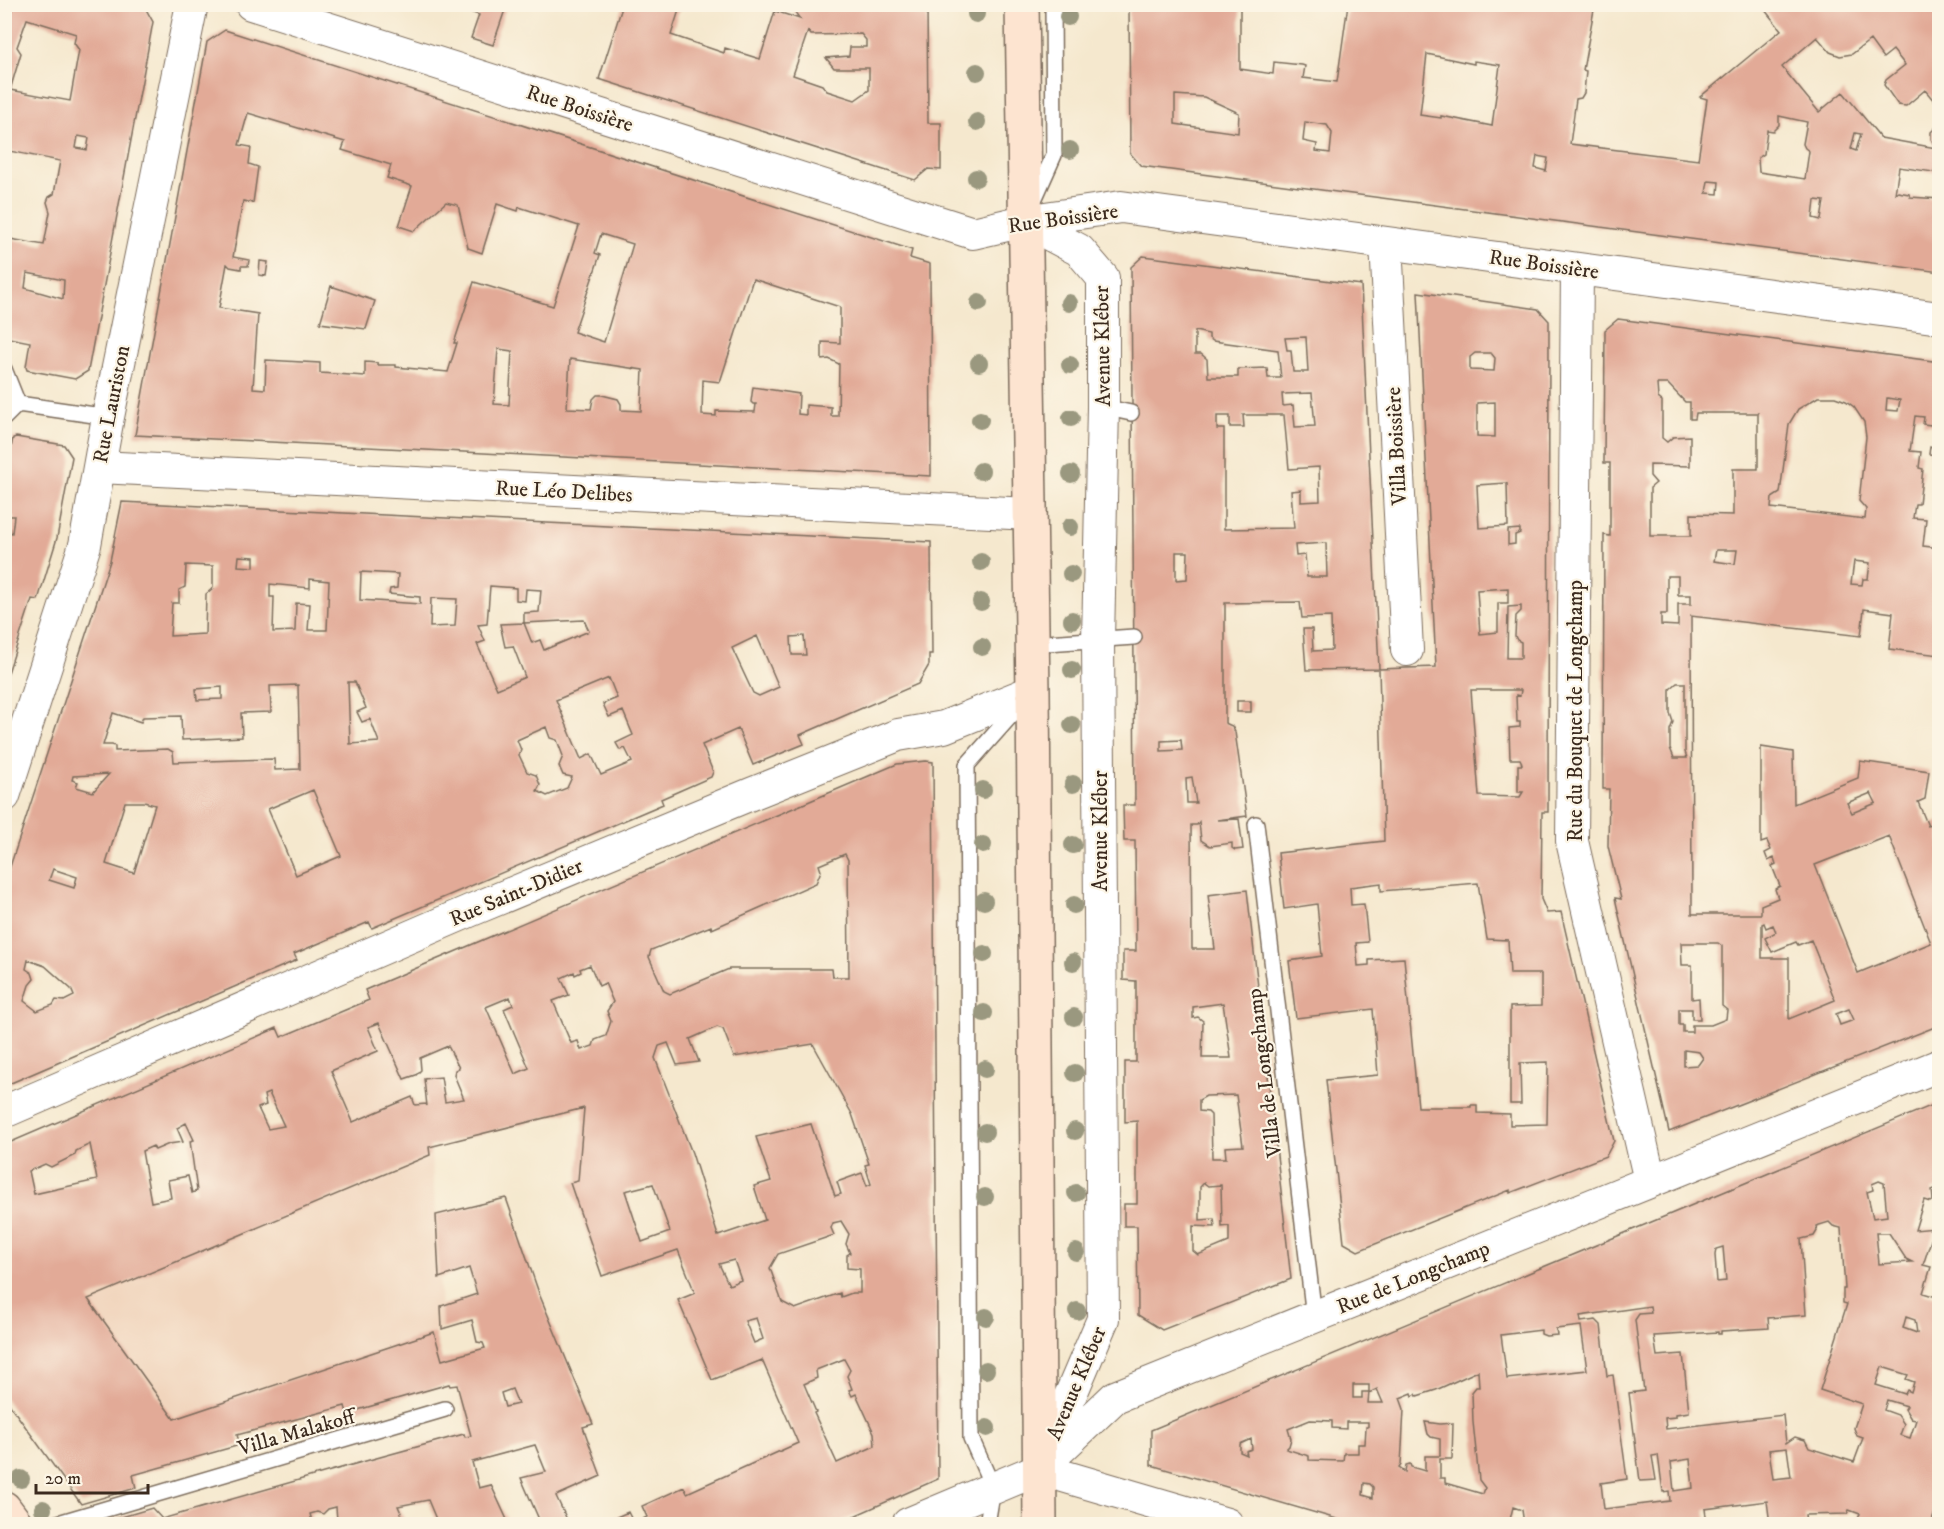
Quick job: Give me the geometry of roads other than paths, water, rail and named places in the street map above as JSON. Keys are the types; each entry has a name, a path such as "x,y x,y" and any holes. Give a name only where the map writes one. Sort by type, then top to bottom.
{"main road":[{"name":"Avenue Kléber","path":"1022,4 1033,691 1040,1524"},
{"path":"4,1508 16,1524"}],"street":[{"name":"Rue Lauriston","path":"4,796 85,545 108,417 192,4"},
{"name":"Rue Boissière","path":"251,4 973,233 1024,221 1121,207 1940,318"},
{"name":"Avenue Kléber","path":"1024,221 1079,250 1102,278 1117,410 1098,640 1103,1319 1039,1469"},
{"name":"Villa Boissière","path":"1386,243 1407,650"},
{"name":"Rue du Bouquet de Longchamp","path":"1577,269 1572,841 1650,1181"},
{"name":"Rue Léo Delibes","path":"99,467 1029,514"},
{"name":"Rue Saint-Didier","path":"4,1112 474,909 740,798 898,735 944,727 1033,691"},
{"name":"Rue de Longchamp","path":"908,1524 1039,1469 1115,1397 1940,1065"},
{"path":"1039,1469 1227,1524"}],"lane":[{"name":"Avenue Kléber","path":"1024,221 1054,155 1053,4"},
{"path":"4,369 18,404"},
{"path":"18,404 108,417"},
{"path":"4,418 18,404"},
{"path":"1032,644 1134,637"},
{"path":"987,1524 993,1488 971,1438 967,765 1033,691"},
{"name":"Villa de Longchamp","path":"1256,824 1314,1317"},
{"name":"Villa Malakoff","path":"55,1524 445,1409"}]}
